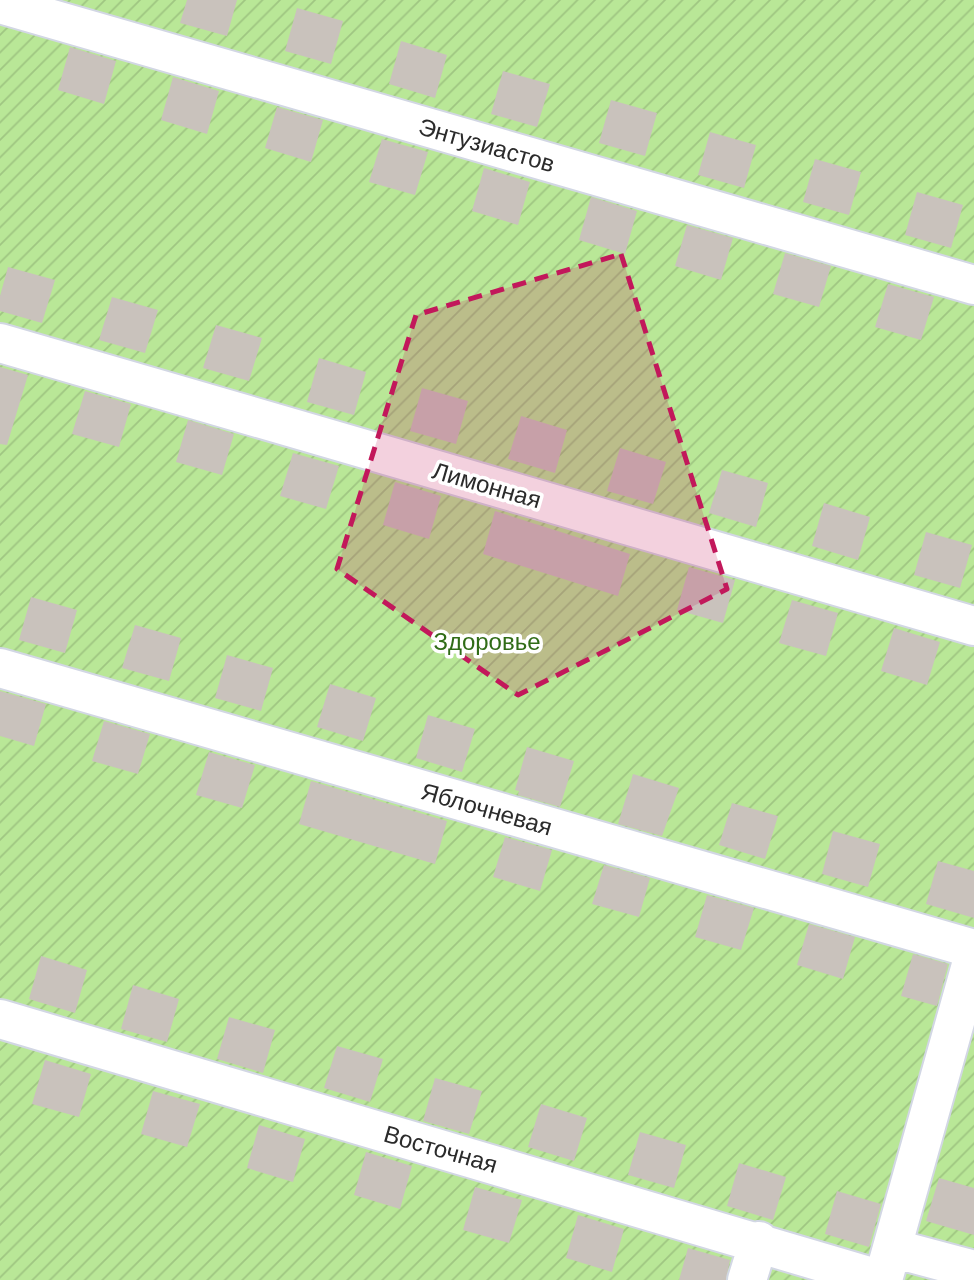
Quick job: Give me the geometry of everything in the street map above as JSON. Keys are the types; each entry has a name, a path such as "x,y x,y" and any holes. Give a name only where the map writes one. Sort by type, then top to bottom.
{"street":[{"name":"Энтузиастов","path":"0,4 974,285"},
{"name":"Лимонная","path":"0,343 974,625"},
{"name":"Яблочневая","path":"0,668 971,969"},
{"path":"886,1269 971,969"},
{"name":"Восточная","path":"0,1019 759,1241 886,1269 974,1270"},
{"path":"747,1280 759,1241"}],"highlighted area":[{"path":"621,254 727,589 518,695 337,569 416,315"}],"green space":[{"name":"Здоровье","path":"0,0 974,0 974,1280 0,1280"}],"building":[{"path":"187,0 237,0 227,36 180,23"},
{"path":"297,8 343,21 331,64 285,51"},
{"path":"401,41 447,55 435,98 389,84"},
{"path":"70,47 116,61 104,104 58,90"},
{"path":"503,71 550,84 537,127 491,114"},
{"path":"173,77 219,91 207,134 161,120"},
{"path":"611,100 657,113 645,156 599,143"},
{"path":"277,107 323,120 311,162 265,148"},
{"path":"710,132 756,145 744,188 698,175"},
{"path":"382,139 428,152 415,195 369,182"},
{"path":"815,159 861,172 849,215 803,202"},
{"path":"484,168 530,182 518,225 472,211"},
{"path":"917,192 963,205 951,248 905,235"},
{"path":"591,197 637,211 625,254 579,240"},
{"path":"687,225 733,238 721,280 675,266"},
{"path":"785,253 831,266 819,307 773,294"},
{"path":"8,267 55,280 42,323 0,311 0,296"},
{"path":"888,284 934,297 921,340 875,327"},
{"path":"112,297 158,310 145,353 99,340"},
{"path":"216,325 262,338 249,381 203,368"},
{"path":"319,358 366,372 354,415 307,402"},
{"path":"0,367 28,375 7,445 0,444"},
{"path":"422,388 468,401 456,444 410,431"},
{"path":"85,391 131,404 119,447 72,434"},
{"path":"521,416 567,430 555,473 508,459"},
{"path":"188,420 234,434 222,475 176,462"},
{"path":"620,448 666,462 653,504 607,491"},
{"path":"293,453 339,466 326,509 280,496"},
{"path":"722,470 768,483 756,527 709,513"},
{"path":"395,482 441,496 429,539 383,525"},
{"path":"824,503 870,517 858,560 812,546"},
{"path":"495,511 630,554 618,596 483,554"},
{"path":"926,532 972,545 960,588 914,575"},
{"path":"689,567 735,580 723,623 677,610"},
{"path":"31,597 77,610 65,653 19,640"},
{"path":"792,600 838,613 826,656 779,643"},
{"path":"135,625 181,638 169,681 122,668"},
{"path":"894,628 940,642 927,685 881,671"},
{"path":"227,655 273,668 261,711 215,698"},
{"path":"330,684 376,698 363,741 317,727"},
{"path":"0,691 46,704 34,746 0,736"},
{"path":"428,715 475,729 462,772 416,758"},
{"path":"104,721 150,734 138,774 92,761"},
{"path":"527,747 574,761 560,807 518,795 519,791 515,790"},
{"path":"209,752 255,765 242,808 196,795"},
{"path":"633,774 679,788 662,836 618,824"},
{"path":"311,781 447,821 435,864 299,824"},
{"path":"732,803 778,816 765,859 719,845"},
{"path":"833,831 880,844 868,887 822,874"},
{"path":"505,837 552,850 540,891 493,877"},
{"path":"938,861 974,871 974,918 926,904"},
{"path":"604,865 650,878 639,917 592,904"},
{"path":"707,895 754,908 741,950 695,937"},
{"path":"809,924 855,937 843,979 797,965"},
{"path":"913,954 948,964 937,1006 901,996"},
{"path":"41,956 87,970 75,1013 29,999"},
{"path":"133,985 179,999 167,1042 121,1029"},
{"path":"229,1017 275,1030 263,1073 217,1059"},
{"path":"337,1046 383,1059 370,1102 324,1088"},
{"path":"45,1060 91,1074 79,1117 32,1104"},
{"path":"435,1078 482,1091 469,1134 423,1121"},
{"path":"153,1091 200,1104 187,1147 141,1134"},
{"path":"541,1104 587,1118 574,1161 528,1147"},
{"path":"259,1125 305,1139 293,1182 247,1168"},
{"path":"640,1132 686,1145 674,1188 628,1175"},
{"path":"366,1152 412,1166 400,1209 354,1195"},
{"path":"739,1163 786,1177 773,1220 727,1206"},
{"path":"939,1178 974,1188 974,1235 926,1221"},
{"path":"475,1187 522,1200 509,1243 463,1230"},
{"path":"837,1191 881,1204 869,1247 825,1234"},
{"path":"578,1215 624,1229 612,1272 566,1258"},
{"path":"688,1248 730,1260 726,1280 679,1280"}]}
